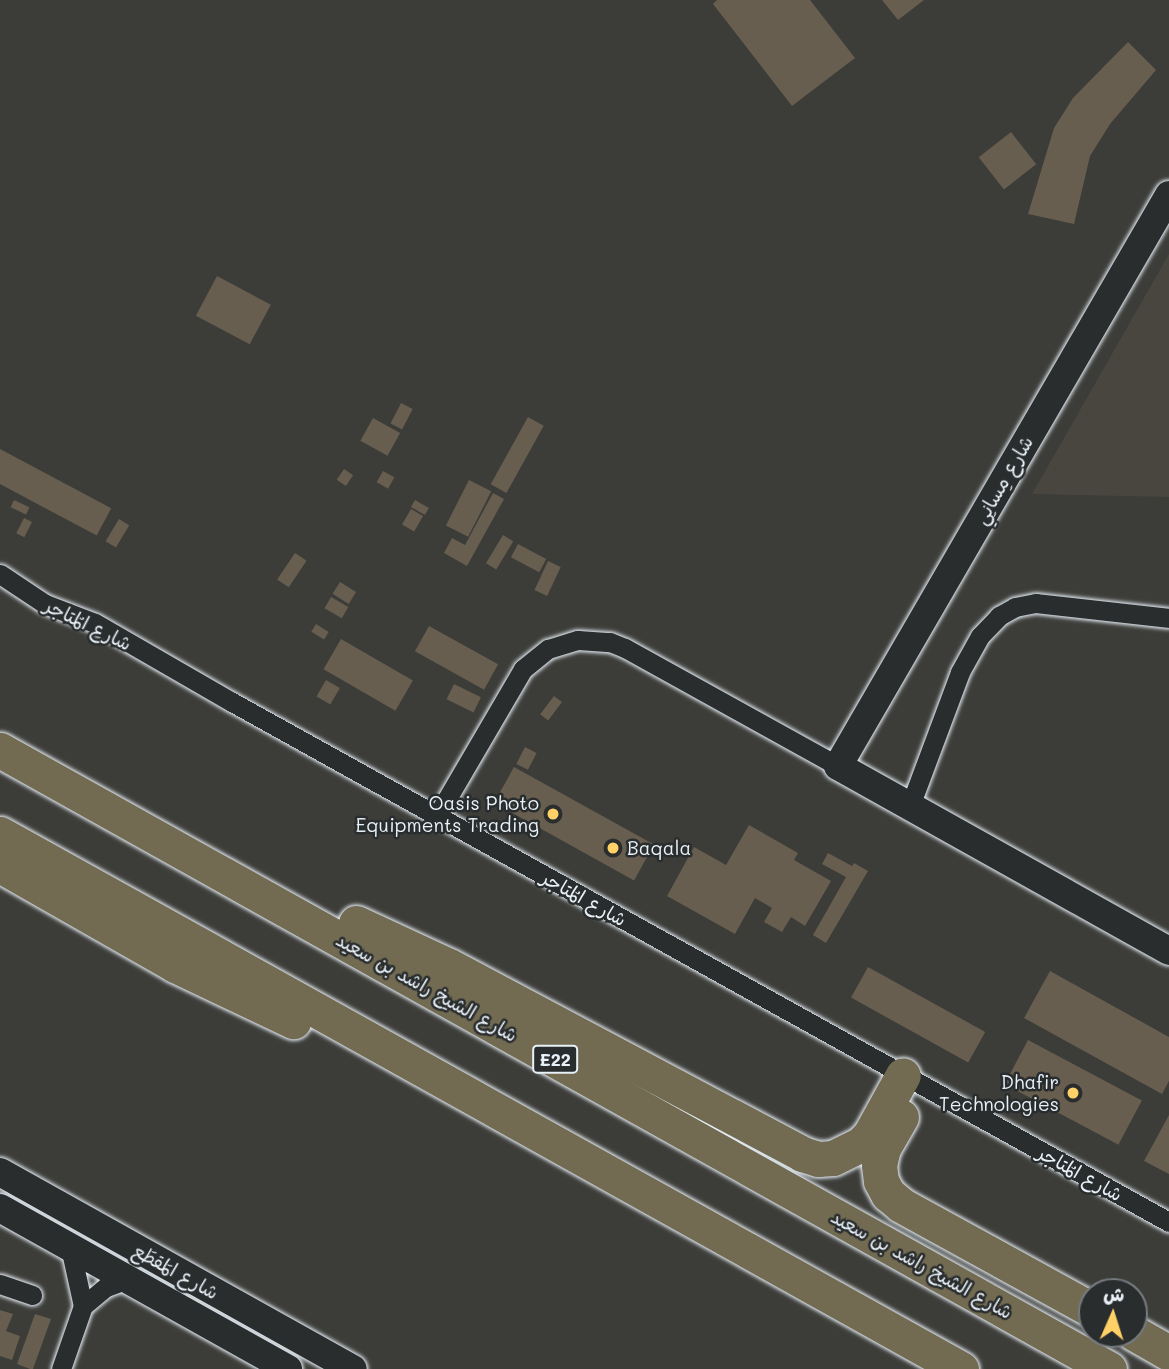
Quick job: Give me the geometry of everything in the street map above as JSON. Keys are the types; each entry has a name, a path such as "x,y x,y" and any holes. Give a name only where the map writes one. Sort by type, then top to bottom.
{"highway":[{"name":"شارع الشيخ راشد بن سعيد","path":"0,747 68,788 1109,1369"},
{"path":"117,813 449,966 802,1154 833,1158 860,1146 912,1079"},
{"path":"0,834 961,1369"},
{"path":"0,865 215,986 324,1034 421,1068"},
{"path":"912,1079 879,1165 881,1181 888,1194 901,1205 1078,1302"},
{"path":"1148,1341 1169,1353"}],"street":[{"name":"شارع مِسانِي","path":"838,765 1162,206"},
{"name":"شارع المُتاجر","path":"0,574 45,604 95,623 1169,1222"},
{"path":"911,806 960,672 981,636 999,615 1015,607 1036,603 1169,618"},
{"path":"437,816 523,669 548,649 578,640 602,641 625,648 1169,951"},
{"name":"شارع المَقطَع","path":"0,1172 353,1369"},
{"name":"شارع المَقطَع","path":"0,1208 288,1369"},
{"path":"70,1247 83,1306"},
{"path":"61,1369 83,1306 106,1287 128,1279"},
{"path":"0,1284 32,1295"},
{"path":"165,1300 220,1322 304,1369"}],"shaded area":[{"path":"1169,254 1169,497 1032,494"}],"building":[{"path":"717,0 810,0 855,58 792,106 713,4"},
{"path":"882,0 924,0 898,20"},
{"path":"1128,42 1156,70 1110,124 1090,156 1074,224 1028,214 1054,128 1073,98"},
{"path":"1011,132 1036,164 1004,190 979,157"},
{"path":"217,276 271,305 250,344 196,316"},
{"path":"401,403 413,409 402,429 391,423"},
{"path":"528,417 544,426 506,493 491,484"},
{"path":"373,418 400,433 388,456 360,441"},
{"path":"0,449 111,508 97,536 0,484"},
{"path":"344,469 353,475 346,486 337,480"},
{"path":"383,471 394,477 388,489 377,482"},
{"path":"469,480 491,491 468,537 446,525"},
{"path":"493,493 504,499 467,566 444,553 452,538 465,545"},
{"path":"14,500 29,507 26,514 11,507"},
{"path":"415,500 429,508 425,515 411,507"},
{"path":"411,509 423,516 414,532 402,525"},
{"path":"24,518 32,522 24,537 16,533"},
{"path":"119,519 129,525 116,547 106,541"},
{"path":"503,535 513,541 496,569 486,563"},
{"path":"518,544 546,559 539,572 511,557"},
{"path":"295,553 307,561 289,587 277,580"},
{"path":"548,561 561,567 547,596 534,590"},
{"path":"340,582 356,592 349,604 333,594"},
{"path":"331,597 348,607 342,618 324,608"},
{"path":"316,624 329,632 324,640 311,632"},
{"path":"429,626 498,664 484,690 415,651"},
{"path":"341,639 413,680 395,711 324,669"},
{"path":"326,680 340,688 330,704 316,696"},
{"path":"454,684 481,697 474,712 447,699"},
{"path":"554,696 562,702 548,720 540,714"},
{"path":"525,747 537,753 528,770 516,764"},
{"path":"514,767 654,845 634,880 494,803"},
{"path":"749,825 798,853 794,860 831,881 805,926 791,917 782,932 764,922 772,908 755,898 735,934 667,896 694,847 726,865"},
{"path":"828,853 868,871 826,943 813,935 846,877 822,864"},
{"path":"868,967 985,1032 968,1063 851,998"},
{"path":"1050,971 1169,1037 1169,1081 1162,1094 1024,1018"},
{"name":"Dhafir Technologies","path":"1028,1040 1142,1101 1118,1145 1005,1084"},
{"path":"1169,1115 1169,1174 1144,1161"},
{"path":"0,1310 13,1314 6,1331 20,1336 12,1360 0,1356"},
{"path":"35,1314 51,1319 33,1369 30,1369 17,1364"}],"place":[{"name":"Oasis Photo Equipments Trading","path":"553,814"},
{"name":"Baqala","path":"613,848"},
{"name":"Dhafir Technologies","path":"1073,1093"}]}
